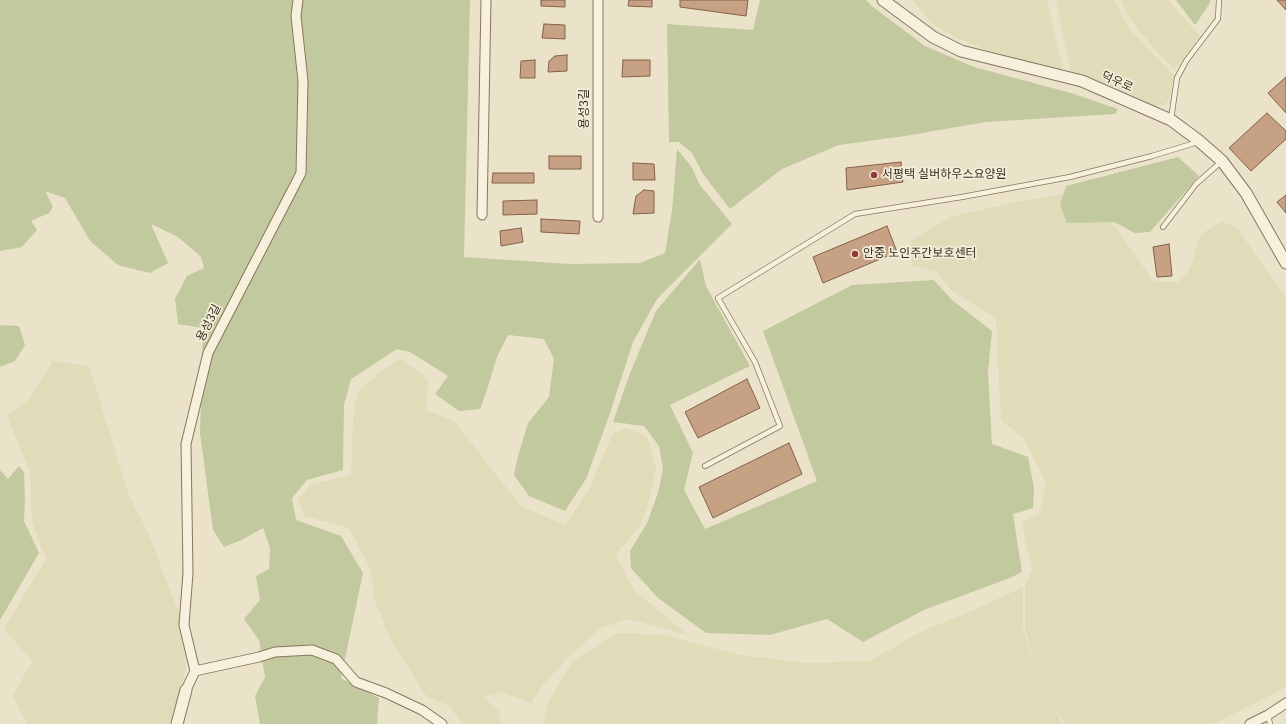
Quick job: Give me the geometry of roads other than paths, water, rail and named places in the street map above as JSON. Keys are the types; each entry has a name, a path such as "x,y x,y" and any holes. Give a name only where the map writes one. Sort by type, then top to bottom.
{"street":[{"name":"용성3길","path":"195,671 184,625 188,573 186,444 208,353 301,173 303,81 296,16 298,0"},
{"path":"482,215 486,0"},
{"name":"용성3길","path":"598,0 598,217"},
{"name":"덕우로","path":"883,0 934,37 960,51 1082,82 1170,120 1199,141 1222,161 1246,193 1286,263"},
{"path":"177,724 186,690 195,671 275,652 312,650 336,659 356,682 386,693 422,710 442,724"},
{"path":"1250,724 1269,719 1286,703"}],"lane":[{"path":"1170,120 1177,78 1186,61 1218,19 1219,0"},
{"path":"705,466 780,426 755,362 718,298 724,294 855,214 962,197 1070,177 1152,156 1199,141"},
{"path":"1163,227 1196,184 1222,161"}],"place":[{"name":"서평택 실버하우스요양원","path":"874,175"},
{"name":"안중 노인주간보호센터","path":"855,254"}]}
